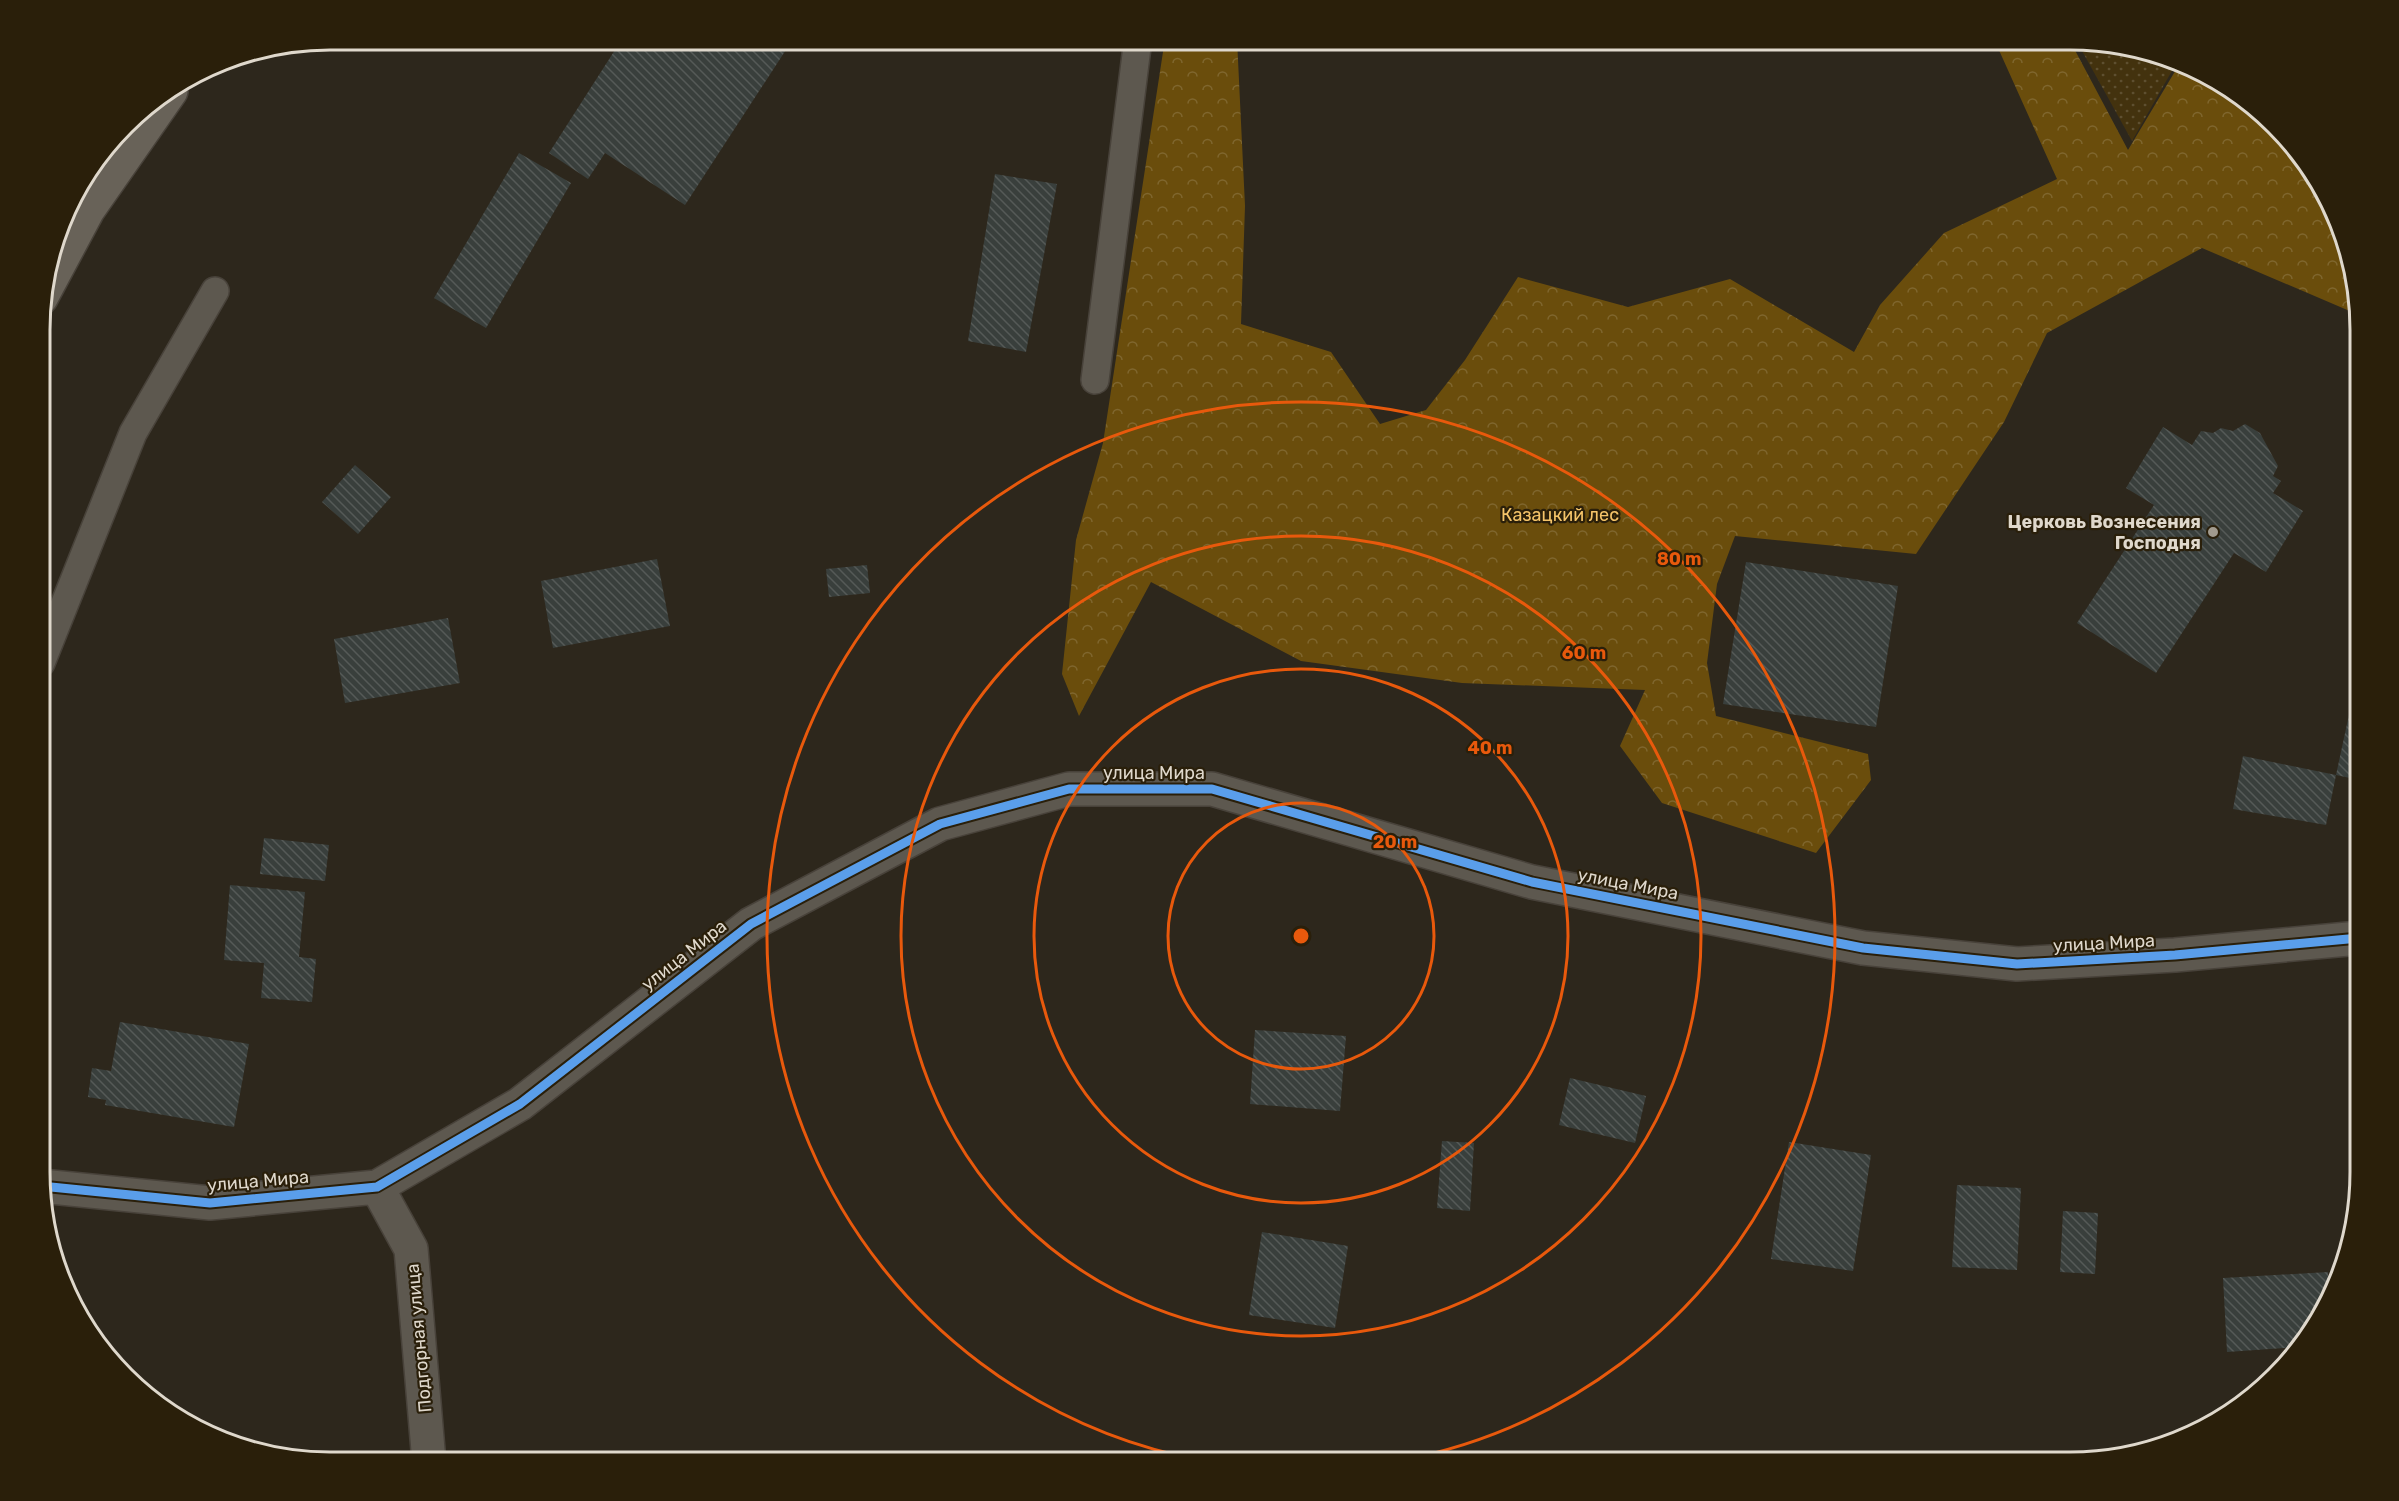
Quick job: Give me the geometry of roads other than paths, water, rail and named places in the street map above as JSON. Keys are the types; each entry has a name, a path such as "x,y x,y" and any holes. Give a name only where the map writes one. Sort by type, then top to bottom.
{"main road":[{"path":"61,249 80,204 156,109"}],"street":[{"name":"улица Мира","path":"50,1187 210,1203 377,1187 520,1104 752,924 940,824 1069,789 1212,789 1532,882 1863,948 2018,964 2175,956 2350,939"},
{"name":"Подгорная улица","path":"377,1187 411,1249 428,1452"}],"lane":[{"path":"1095,380 1137,50"},
{"path":"50,640 133,433 215,291"}],"place":[{"name":"Церковь Вознесения Господня","path":"2213,532"}],"park label":[{"name":"Казацкий лес","path":"1560,515"}]}
